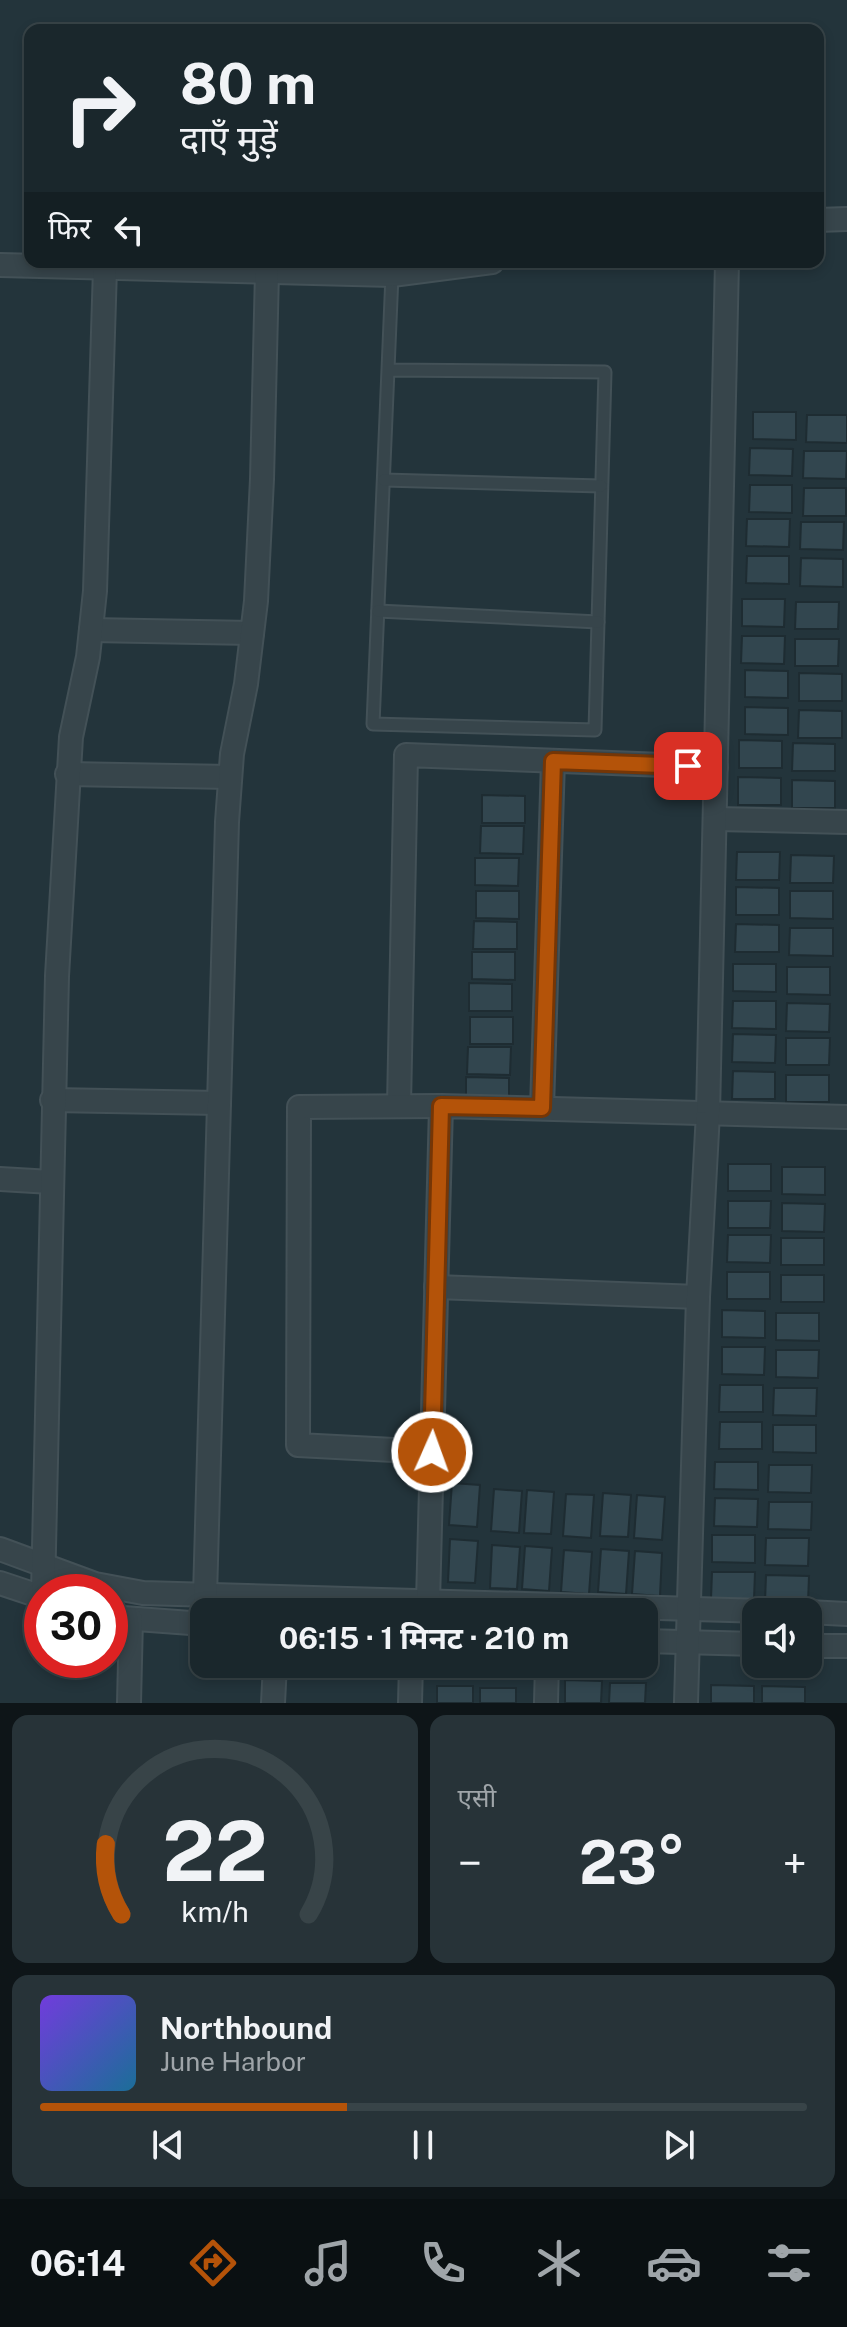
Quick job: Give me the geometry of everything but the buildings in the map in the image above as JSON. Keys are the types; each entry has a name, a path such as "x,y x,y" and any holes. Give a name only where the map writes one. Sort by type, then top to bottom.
{"street":[{"path":"824,220 847,219"},
{"path":"0,265 24,266"},
{"path":"44,1574 52,1100 67,774 71,737 88,657 95,591 105,268 392,275 446,268"},
{"path":"686,1703 698,1297 708,1113 727,268"},
{"path":"205,1596 230,777 252,633 262,479 267,272"},
{"path":"91,630 252,633"},
{"path":"399,1106 406,755 716,767"},
{"path":"542,1108 553,761"},
{"path":"67,774 230,777"},
{"path":"715,819 847,822"},
{"path":"52,1100 219,1103"},
{"path":"428,1598 441,1106"},
{"path":"432,1452 298,1445 299,1107 441,1106 847,1117"},
{"path":"0,1179 51,1182"},
{"path":"436,1287 698,1297"},
{"path":"0,1549 95,1584 143,1593 279,1598"},
{"path":"0,1583 24,1589"},
{"path":"658,1607 742,1610"},
{"path":"822,1613 847,1614"},
{"path":"128,1619 190,1623"},
{"path":"658,1642 742,1644"},
{"path":"822,1646 847,1646"},
{"path":"127,1678 129,1703"},
{"path":"273,1703 274,1678"},
{"path":"410,1703 411,1678"},
{"path":"546,1703 547,1678"}],"lane":[{"path":"389,370 605,372 595,730 373,724 392,275"},
{"path":"384,480 601,486"},
{"path":"378,611 598,622"}],"route":[{"path":"432,1452 441,1106 542,1108 553,761 688,766"}]}
